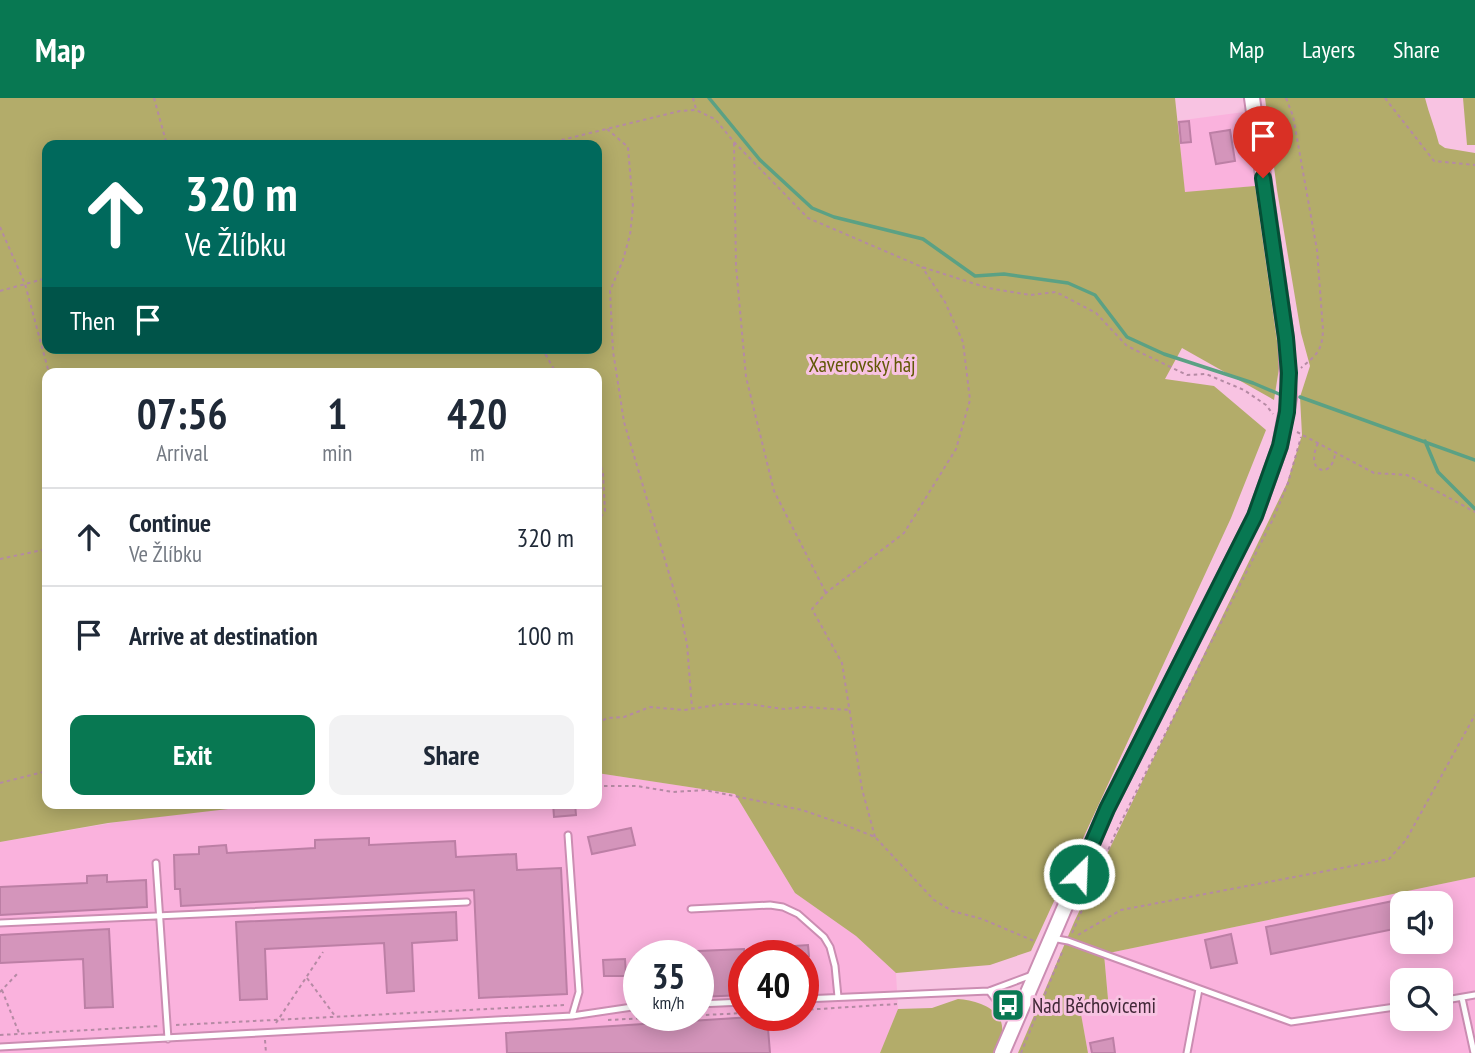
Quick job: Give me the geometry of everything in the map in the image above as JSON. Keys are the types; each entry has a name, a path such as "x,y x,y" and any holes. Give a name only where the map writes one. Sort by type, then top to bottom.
{"street":[{"path":"1002,1053 1107,809 1234,558 1268,484 1285,427 1289,398 1287,351 1252,98"}],"lane":[{"path":"568,835 579,992 572,1016"},
{"path":"156,863 168,1038"},
{"path":"0,923 160,918 467,902"},
{"path":"691,909 770,905 798,914 824,937 830,947 838,998"},
{"path":"1052,938 1068,941 1291,1022 1390,1008"},
{"path":"819,999 989,991 1034,974"},
{"path":"1187,1053 1199,989"},
{"path":"989,991 1014,1023"},
{"path":"1453,999 1475,995"},
{"path":"1462,998 1474,1053"},
{"path":"0,1047 572,1016 623,1008"}],"path":[{"path":"154,98 166,140"},
{"path":"693,98 696,110"},
{"path":"1286,98 1293,116 1317,250 1323,330 1316,358 1302,366 1299,373"},
{"path":"1385,98 1434,161 1475,165"},
{"path":"560,140 680,111 696,110 715,119 808,218 922,267 988,288 1030,295 1056,292 1097,313 1127,346 1187,375 1206,374 1244,390 1277,416"},
{"path":"606,128 628,147 634,207 629,235 610,291 609,315 617,380 624,422 679,607 687,645 692,708"},
{"path":"734,142 736,266 746,377 774,491 826,593"},
{"path":"0,228 25,284 42,347"},
{"path":"875,838 862,789 842,663 812,609 826,593 904,533 956,449 970,400 962,342 945,302 922,267"},
{"path":"0,291 42,279"},
{"path":"1294,425 1302,435 1374,473 1407,475 1475,512"},
{"path":"1021,1053 1115,832 1274,517 1288,484 1302,435"},
{"path":"1318,442 1312,464 1316,468 1330,468 1335,453"},
{"path":"602,470 605,511 602,515"},
{"path":"0,559 42,550"},
{"path":"602,721 624,717 650,707 684,710 723,704 748,704 784,709 850,710"},
{"path":"1068,941 1121,910 1389,859 1406,840 1475,715"},
{"path":"0,783 42,772"},
{"path":"602,786 637,786 673,792 705,790 802,810 875,838 934,900 952,911 982,919 1038,943 1052,938"},
{"path":"270,1033 323,952"},
{"path":"18,972 1,991 19,1034"},
{"path":"306,978 335,1017"},
{"path":"819,1009 897,1005 904,995"},
{"path":"0,1035 576,1004"},
{"path":"597,1021 728,1014"},
{"path":"265,1048 265,1053"}],"shaded area":[{"path":"1244,112 1255,186 1185,193 1176,121"},
{"path":"602,774 735,794 795,893 856,936 896,973 898,1009 880,1053 0,1053 0,842 136,819 226,809 602,809"},
{"path":"1475,877 1475,1053 1088,1053 1081,1014 1109,1009 1104,954 1390,895 1390,954 1453,954 1453,891 1408,891"}],"green space":[{"name":"Xaverovský háj","path":"0,98 1175,98 1185,192 1255,186 1280,362 1274,400 1182,348 1165,379 1214,386 1266,430 1231,518 1031,951 990,965 896,973 856,936 795,893 735,794 602,774 602,368 42,368 42,809 228,809 108,823 0,842"},
{"path":"1265,98 1425,98 1439,144 1445,148 1475,153 1475,877 1408,891 1390,891 1390,895 1104,954 1109,1010 1081,1014 1088,1053 1018,1053 1075,920 1287,483 1302,435 1300,397 1310,366 1301,333"},
{"path":"1463,98 1475,98 1475,145 1467,145"},
{"path":"958,999 988,1007 999,1017 1002,1032 993,1053 880,1053 898,1009 932,1008"}],"building":[{"path":"1189,121 1191,142 1181,143 1179,122"},
{"path":"1230,130 1235,161 1216,164 1210,133"},
{"path":"553,809 576,809 576,815 554,817"},
{"path":"631,828 635,845 592,854 588,837"},
{"path":"369,838 369,845 455,841 456,857 516,854 517,870 561,868 567,994 479,998 474,890 181,906 180,889 175,889 174,855 199,854 199,847 226,845 227,853 315,848 315,840"},
{"path":"107,875 107,882 146,880 147,907 0,915 0,887 87,883 87,876"},
{"path":"1390,902 1390,930 1271,954 1266,927"},
{"path":"456,912 457,940 412,943 414,991 387,993 384,943 265,949 267,999 240,1000 236,922"},
{"path":"109,929 113,1007 85,1008 83,959 0,963 0,935"},
{"path":"1231,934 1237,963 1211,968 1205,940"},
{"path":"714,950 728,950 728,996 714,996"},
{"path":"623,959 623,976 604,976 603,960"},
{"path":"714,1019 728,1019 728,1031 768,1031 770,1053 507,1053 506,1033 623,1025 623,1031 714,1031"},
{"path":"1113,1038 1115,1053 1092,1053 1090,1043"}],"waterway":[{"path":"709,98 760,160 812,208 834,217 923,239 975,276 1004,274 1068,283 1095,295 1127,337 1164,354 1279,394"},
{"path":"1300,397 1475,460"},
{"path":"1425,441 1438,472 1475,509"}],"place":[{"name":"Nad Běchovicemi","path":"1008,1005"}],"route":[{"path":"1079,874 1107,809 1255,516 1280,446 1289,398 1289,373 1263,178"}]}
